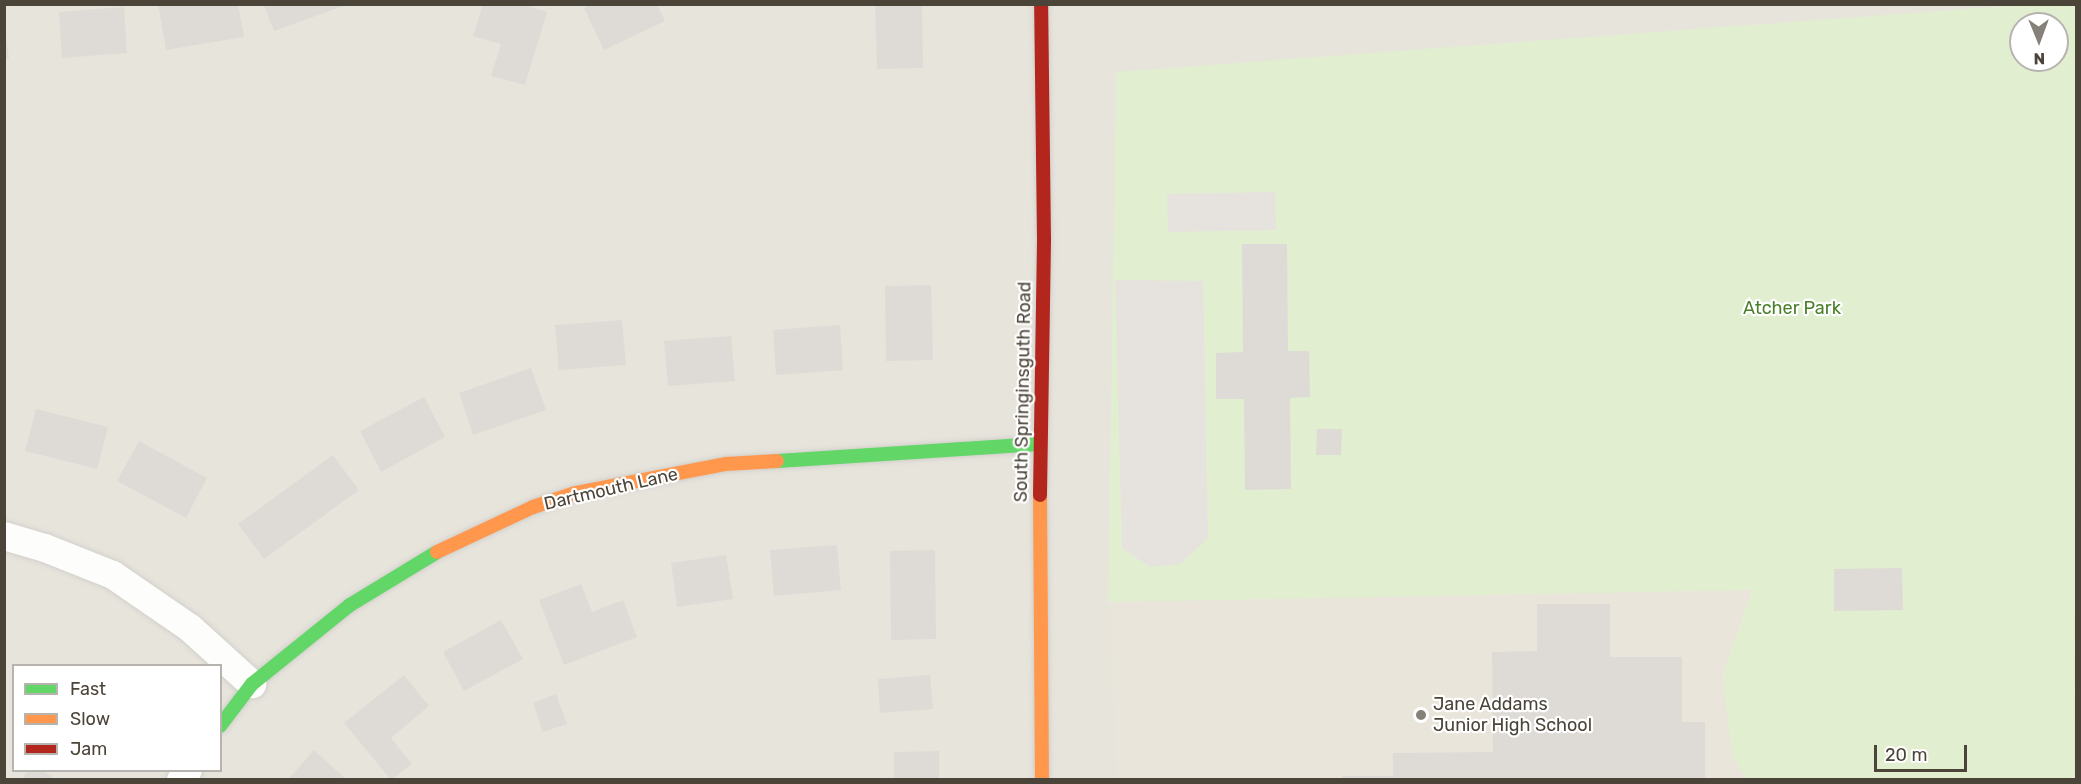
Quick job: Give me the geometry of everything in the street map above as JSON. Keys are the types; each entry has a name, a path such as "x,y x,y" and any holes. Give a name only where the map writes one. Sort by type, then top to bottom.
{"street":[{"name":"South Springinsguth Road","path":"1041,4 1044,239 1039,444 1042,780"},
{"name":"Dartmouth Lane","path":"222,723 252,684 350,605 402,570 533,507 575,493 726,464 1039,444"},
{"path":"4,536 45,548 113,575 190,628 252,684"}],"shaded area":[{"path":"5,5 2076,5 2076,779 5,779"},
{"path":"1275,192 1276,230 1168,232 1167,194"},
{"path":"1115,280 1203,281 1208,538 1180,564 1150,567 1122,548"},
{"name":"Jane Addams Junior High School","path":"1753,590 1722,676 1746,779 1117,779 1110,602"}],"green space":[{"name":"Atcher Park","path":"2019,5 2076,5 2074,779 1746,779 1732,754 1722,676 1752,590 1108,602 1116,72"}],"building":[{"path":"158,4 238,4 244,37 166,50"},
{"path":"483,4 522,4 547,12 525,85 491,76 501,44 473,36"},
{"path":"590,4 657,4 665,21 604,50 584,8"},
{"path":"875,4 922,4 923,68 877,69"},
{"path":"264,5 346,5 274,31"},
{"path":"124,7 127,53 62,58 59,12"},
{"path":"4,20 9,59 4,59"},
{"path":"1242,244 1287,244 1288,351 1309,351 1310,397 1290,398 1291,489 1245,490 1244,399 1216,399 1216,353 1243,352"},
{"path":"931,285 933,360 886,361 885,286"},
{"path":"622,320 626,365 559,370 555,325"},
{"path":"840,325 843,370 776,375 773,330"},
{"path":"731,336 735,381 668,386 664,341"},
{"path":"531,368 546,410 473,435 459,393"},
{"path":"424,397 445,437 381,472 360,431"},
{"path":"36,409 108,427 97,469 25,451"},
{"path":"1317,429 1342,429 1341,455 1316,455"},
{"path":"139,441 207,478 186,518 117,481"},
{"path":"333,455 359,490 264,559 238,524"},
{"path":"837,545 841,590 774,596 770,550"},
{"path":"935,550 936,639 891,640 890,551"},
{"path":"726,555 733,599 677,607 671,563"},
{"path":"1902,568 1903,610 1834,611 1834,569"},
{"path":"581,584 592,612 623,600 637,637 564,665 539,600"},
{"name":"Jane Addams Junior High School","path":"1537,604 1610,604 1610,657 1682,657 1682,722 1705,722 1705,780 1342,780 1342,776 1393,776 1393,753 1493,752 1492,652 1537,651"},
{"path":"501,620 523,659 464,691 443,652"},
{"path":"404,675 429,706 391,738 412,764 391,780 344,723"},
{"path":"930,675 933,709 880,713 878,679"},
{"path":"556,694 567,724 543,732 533,703"},
{"path":"314,750 347,780 288,780"},
{"path":"939,751 939,780 894,780 894,752"},
{"path":"26,772 44,772 57,780 22,780"}],"traffic: fast":[{"path":"777,461 1039,444"},
{"path":"222,723 252,684 350,605 437,552"}],"traffic: slow":[{"path":"437,552 533,507 575,493 726,464 777,461"},
{"path":"1040,495 1042,780"}],"traffic: jam":[{"path":"1040,495 1044,239 1041,4"}],"place":[{"name":"Jane Addams Junior High School","path":"1421,715"}]}
